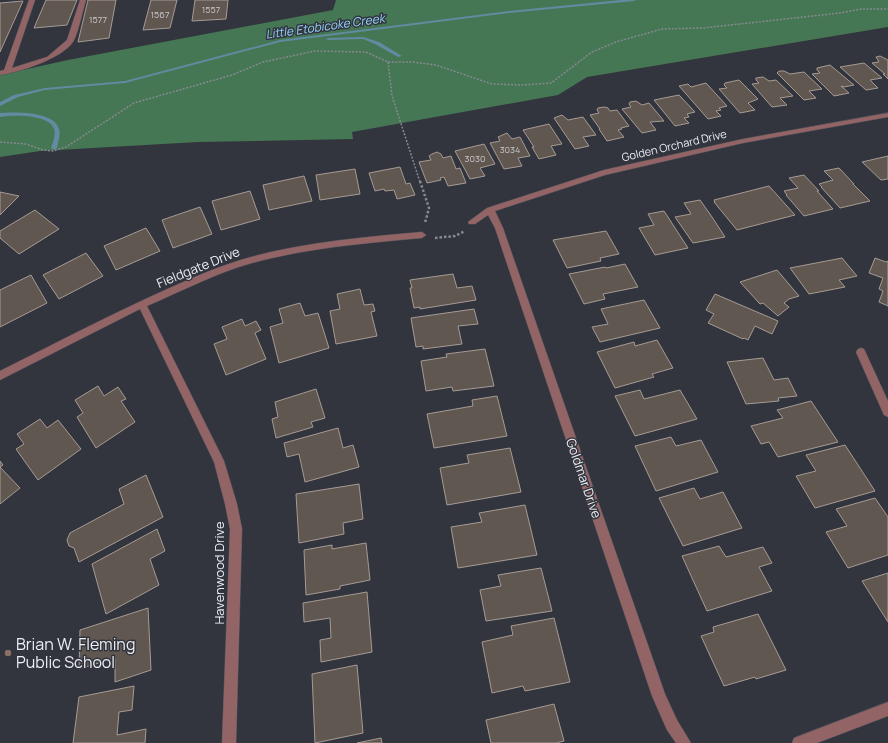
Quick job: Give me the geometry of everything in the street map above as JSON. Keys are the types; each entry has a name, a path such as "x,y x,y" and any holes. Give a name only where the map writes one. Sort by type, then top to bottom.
{"street":[{"path":"7,72 32,0"},
{"path":"0,73 49,58 70,40 83,0"},
{"name":"Golden Orchard Drive","path":"472,222 490,210 604,173 743,140 888,115"},
{"name":"Goldmar Drive","path":"490,210 498,228 659,696 672,725 684,743"},
{"name":"Fieldgate Drive","path":"0,376 142,304 214,273 251,260 292,251 376,239 422,235"},
{"name":"Havenwood Drive","path":"142,304 219,461 231,504 236,529 229,743"},
{"path":"861,352 888,412"},
{"path":"799,743 888,709"}],"path":[{"path":"0,142 26,144 43,150 53,151 66,147 134,103 232,75 263,62 315,51 366,52 388,62 413,62 436,65 492,84 524,85 551,83 592,52 616,42 662,29 702,28 762,20 788,19 840,13 861,9 888,10"},
{"path":"388,62 392,96 429,208 422,235 442,238 462,234 472,222"}],"green space":[{"path":"336,0 888,0 888,27 587,77 558,95 352,132 353,139 198,142 40,151 0,157 0,75 68,60 333,10"}],"building":[{"path":"46,0 77,0 67,25 34,28"},
{"path":"88,0 116,0 109,38 78,42"},
{"path":"151,0 177,0 170,28 143,30"},
{"path":"195,0 228,0 226,19 192,21"},
{"path":"23,1 0,52 0,3"},
{"path":"880,56 888,60 888,79 883,74 885,74 872,63 879,62 876,57"},
{"path":"864,63 882,78 870,80 878,88 866,90 840,67"},
{"path":"830,65 854,85 844,87 841,86 849,93 834,96 812,74 820,73 817,68"},
{"path":"779,71 784,71 790,74 804,72 822,89 809,91 816,98 804,100 777,73"},
{"path":"763,77 769,81 776,80 793,96 780,98 787,105 772,107 752,84 759,83 756,78"},
{"path":"739,80 758,99 748,103 755,110 740,113 719,89 727,88 724,85 725,83"},
{"path":"706,83 727,106 719,108 721,110 716,111 721,116 708,119 679,86 688,84 691,87"},
{"path":"679,95 695,112 687,114 689,117 684,118 689,123 675,126 654,100"},
{"path":"636,101 642,105 649,103 664,121 650,122 656,130 642,133 622,109 631,107 629,104 630,102"},
{"path":"598,108 608,108 610,111 617,110 629,126 618,130 624,137 607,141 599,129 590,115 599,113 597,110"},
{"path":"562,115 568,120 583,117 596,135 583,137 589,146 575,149 554,118"},
{"path":"549,124 562,144 551,146 556,155 539,159 532,147 534,147 523,130"},
{"path":"507,133 512,139 520,137 530,156 518,158 522,166 504,169 490,143 500,141 498,137"},
{"path":"484,144 495,164 480,168 485,176 470,179 455,151"},
{"path":"437,152 441,154 443,158 451,156 456,169 460,168 466,183 448,186 444,177 440,178 441,180 427,183 419,162 431,160 429,156"},
{"path":"888,156 888,179 881,180 862,162"},
{"path":"400,167 406,184 410,183 415,195 397,199 394,190 385,191 384,189 375,191 369,173"},
{"path":"839,168 870,201 840,208 819,184 833,180 824,171"},
{"path":"355,169 360,194 320,200 316,175"},
{"path":"804,175 833,209 804,216 786,195 784,191 798,188 789,178"},
{"path":"304,176 312,201 269,210 263,185"},
{"path":"769,186 795,215 737,230 714,202 714,200"},
{"path":"250,191 260,219 221,230 212,201"},
{"path":"0,192 19,196 0,215"},
{"path":"700,200 725,237 693,243 675,217 691,214 684,203"},
{"path":"200,207 212,234 173,248 162,220"},
{"path":"35,210 59,229 19,254 0,238 0,231"},
{"path":"664,211 688,248 655,255 639,228 654,225 648,214"},
{"path":"146,228 160,251 116,270 104,246"},
{"path":"606,231 619,254 600,258 601,261 567,268 553,240"},
{"path":"86,253 103,276 59,299 43,275"},
{"path":"842,258 857,276 839,280 845,287 809,294 790,268"},
{"path":"875,258 886,262 888,261 888,306 879,302 883,291 879,289 883,278 869,273"},
{"path":"625,264 638,287 603,294 605,299 584,304 569,274"},
{"path":"777,270 799,296 789,299 784,303 789,307 778,316 763,303 760,304 740,282"},
{"path":"453,274 457,288 472,286 476,300 420,309 420,307 414,308 410,280"},
{"path":"31,275 47,303 0,327 0,290"},
{"path":"360,289 364,305 373,304 375,311 371,312 377,336 336,344 330,311 340,309 337,294"},
{"path":"715,294 778,321 772,334 755,326 748,340 708,323 714,314 706,310"},
{"path":"644,300 660,328 600,342 592,327 608,324 601,309"},
{"path":"300,303 305,316 318,313 329,348 279,363 270,327 283,323 279,309"},
{"path":"474,309 478,324 458,326 462,344 423,349 423,346 416,347 411,318"},
{"path":"242,319 245,326 256,321 261,330 255,333 266,359 226,375 214,344 227,339 222,327"},
{"path":"657,340 673,368 652,374 654,377 615,388 597,352 634,342 635,346"},
{"path":"485,349 494,386 453,391 452,387 426,391 421,361 447,357 446,354"},
{"path":"763,358 774,380 788,378 797,396 778,398 779,401 746,404 727,362"},
{"path":"98,386 104,396 118,387 126,399 121,401 135,422 96,448 77,417 83,413 75,400"},
{"path":"316,389 325,418 311,422 313,427 276,438 272,419 278,417 275,402"},
{"path":"640,390 644,399 680,390 697,419 635,436 615,396"},
{"path":"497,396 507,436 434,448 427,414 473,406 472,400"},
{"path":"811,401 838,442 778,457 769,442 761,444 751,426 783,418 777,410"},
{"path":"40,419 47,428 58,420 81,449 38,480 16,449 24,444 17,434"},
{"path":"338,428 343,448 353,445 359,467 305,482 299,454 287,457 284,443"},
{"path":"671,437 676,446 701,440 718,472 656,491 635,446"},
{"path":"845,445 875,491 815,508 796,476 816,471 806,455"},
{"path":"510,448 521,492 447,505 440,468 469,463 467,455"},
{"path":"0,467 20,488 0,504"},
{"path":"146,475 163,517 79,562 74,548 69,546 67,540 70,533 124,504 119,489"},
{"path":"359,484 363,519 343,523 344,534 299,543 296,494"},
{"path":"694,488 700,499 723,492 742,528 683,546 659,498"},
{"path":"875,498 888,517 888,555 848,568 826,532 847,526 836,509"},
{"path":"525,505 537,555 458,568 451,527 482,522 479,513"},
{"path":"157,529 165,551 150,559 159,585 106,614 92,564"},
{"path":"366,543 370,580 340,586 340,589 306,595 304,550 332,545 332,549"},
{"path":"719,546 726,557 763,547 772,563 759,567 772,591 707,611 682,556"},
{"path":"541,568 552,611 486,621 480,590 501,586 498,575"},
{"path":"888,573 888,622 862,581"},
{"path":"367,592 372,652 321,662 320,640 331,638 330,618 304,622 303,603"},
{"path":"148,608 151,670 115,682 115,658 79,669 80,630"},
{"path":"758,614 786,670 756,679 755,677 724,686 701,636 714,632 713,627"},
{"path":"554,618 570,682 525,691 523,686 492,693 482,642 513,635 511,626"},
{"path":"357,665 363,733 315,743 312,674"},
{"path":"134,686 132,710 119,712 117,735 146,729 145,743 73,743 79,697"},
{"path":"554,704 564,741 556,743 491,743 486,720"},
{"path":"381,738 382,743 357,743"}],"waterway":[{"name":"Little Etobicoke Creek","path":"0,104 16,96 45,89 125,82 280,41 509,12 634,0"},
{"path":"328,39 363,38 377,43 400,56"},
{"path":"0,115 30,115 51,122 57,131 54,148"}],"place":[{"name":"Brian W. Fleming Public School","path":"8,653"}]}
